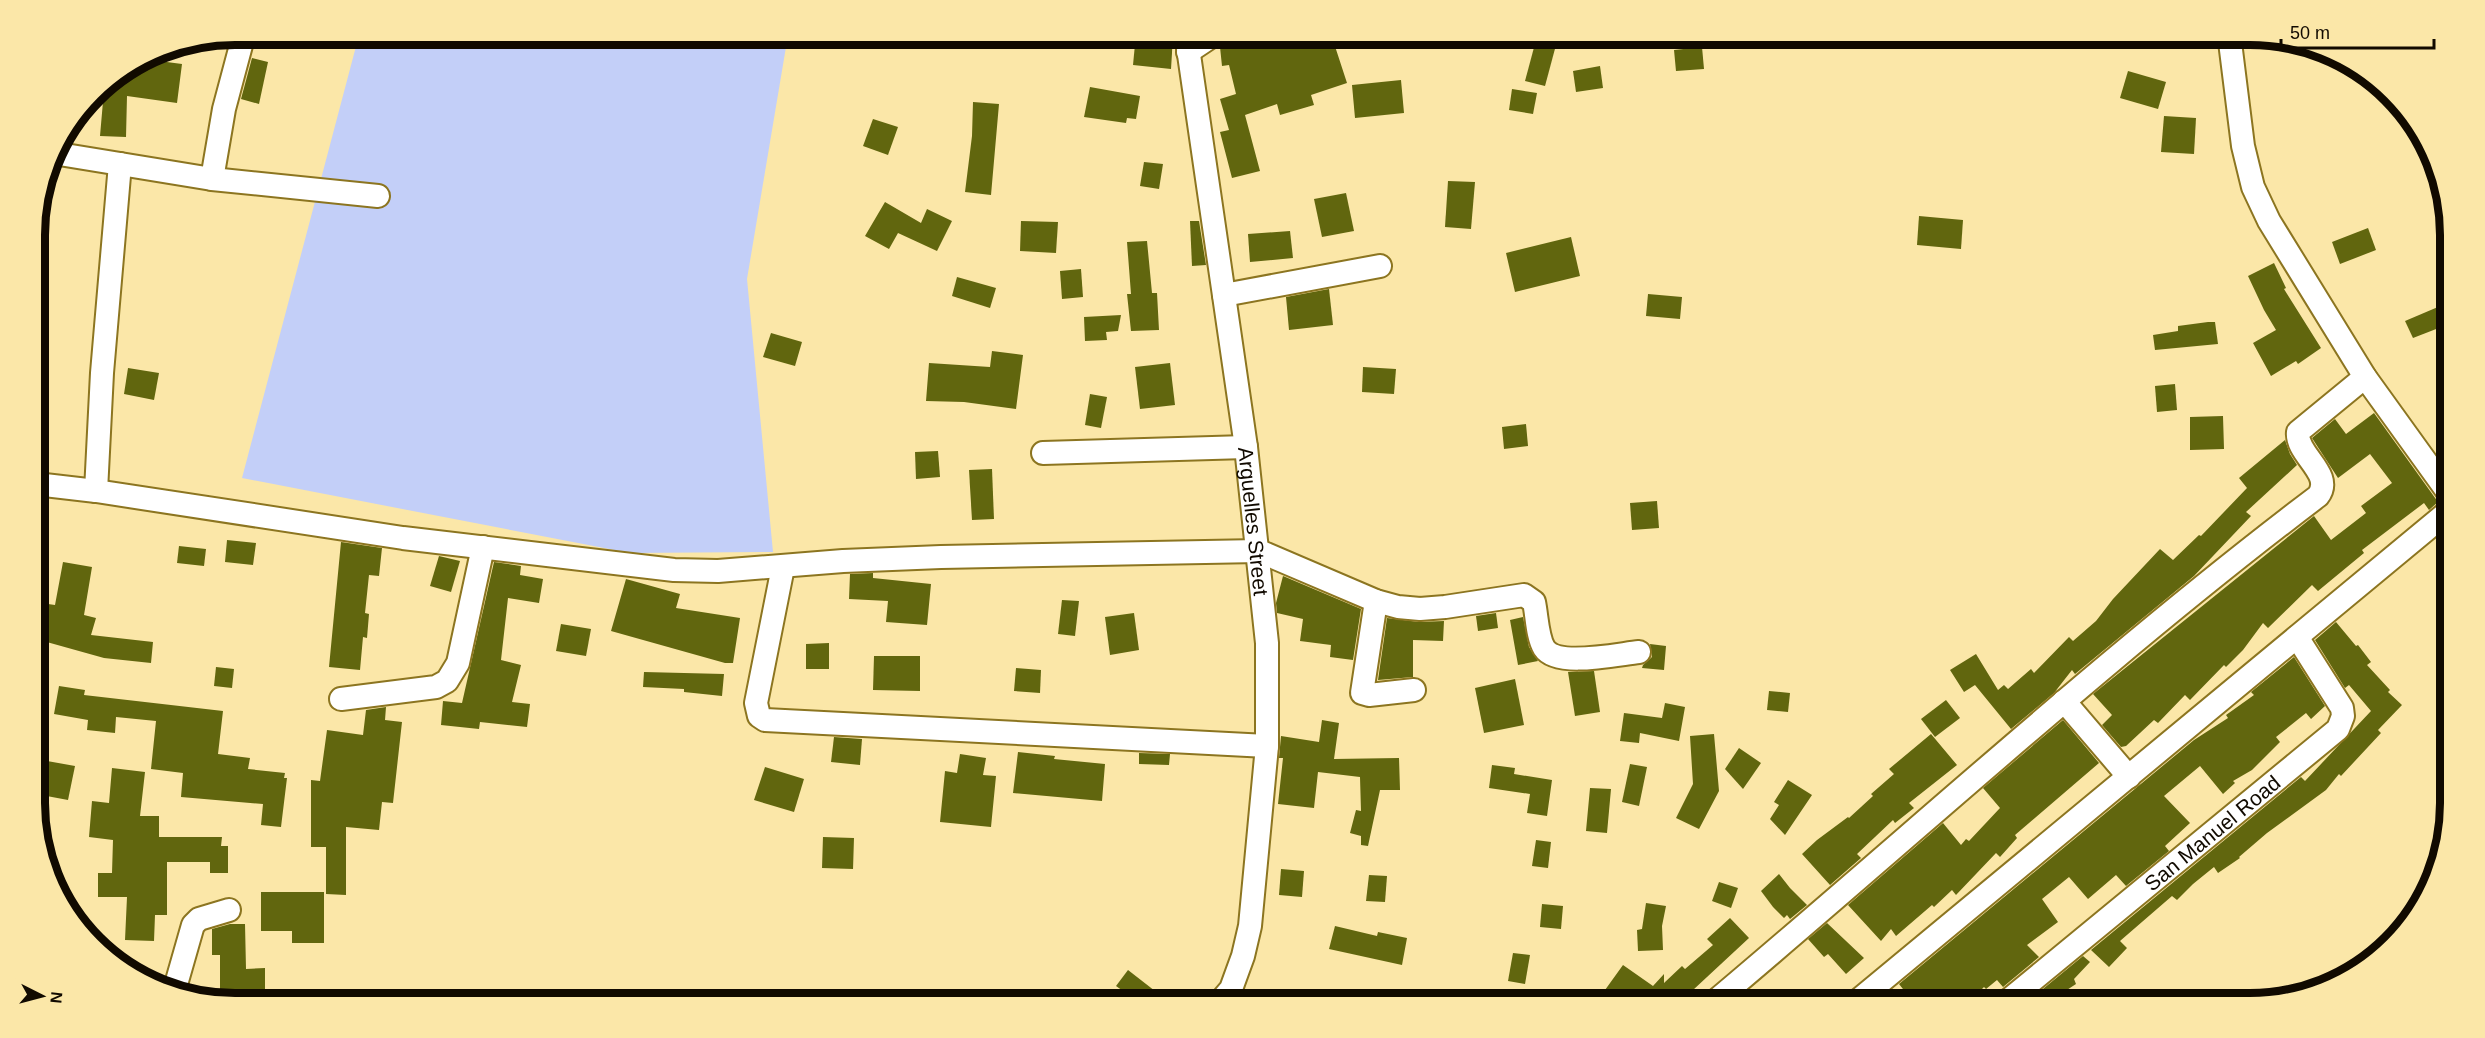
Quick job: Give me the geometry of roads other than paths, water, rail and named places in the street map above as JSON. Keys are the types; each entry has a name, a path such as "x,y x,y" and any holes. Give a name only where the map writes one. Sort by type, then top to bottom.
{"street":[{"path":"212,179 224,109 241,45"},
{"name":"Arguelles Street","path":"1187,45 1246,447 1259,551 1267,643 1267,746 1250,926 1243,956 1228,993"},
{"path":"2230,45 2243,146 2253,187 2269,221 2366,377 2440,481"},
{"path":"63,155 212,179 378,196"},
{"path":"96,491 102,374 120,164"},
{"path":"1224,295 1380,266"},
{"path":"1725,993 2064,701 2238,556 2318,496 2322,491 2323,482 2298,442 2298,432 2366,377"},
{"path":"1043,453 1246,447"},
{"path":"45,485 403,538 674,570 718,571 843,561 942,557 1259,551 1376,601 1398,607 1445,608 1524,595 1534,602 1542,640 1545,649 1551,655 1573,659 1639,652"},
{"path":"1867,993 2440,518"},
{"path":"340,699 436,687 447,681 458,663 483,547"},
{"path":"783,567 756,703 759,716 765,720 1267,746"},
{"path":"1376,601 1362,693 1369,695 1414,690"},
{"name":"San Manuel Road","path":"2018,993 2338,729 2343,716 2342,708 2297,637"},
{"path":"2064,701 2129,777"},
{"path":"176,984 193,925 199,920 229,910"}]}
